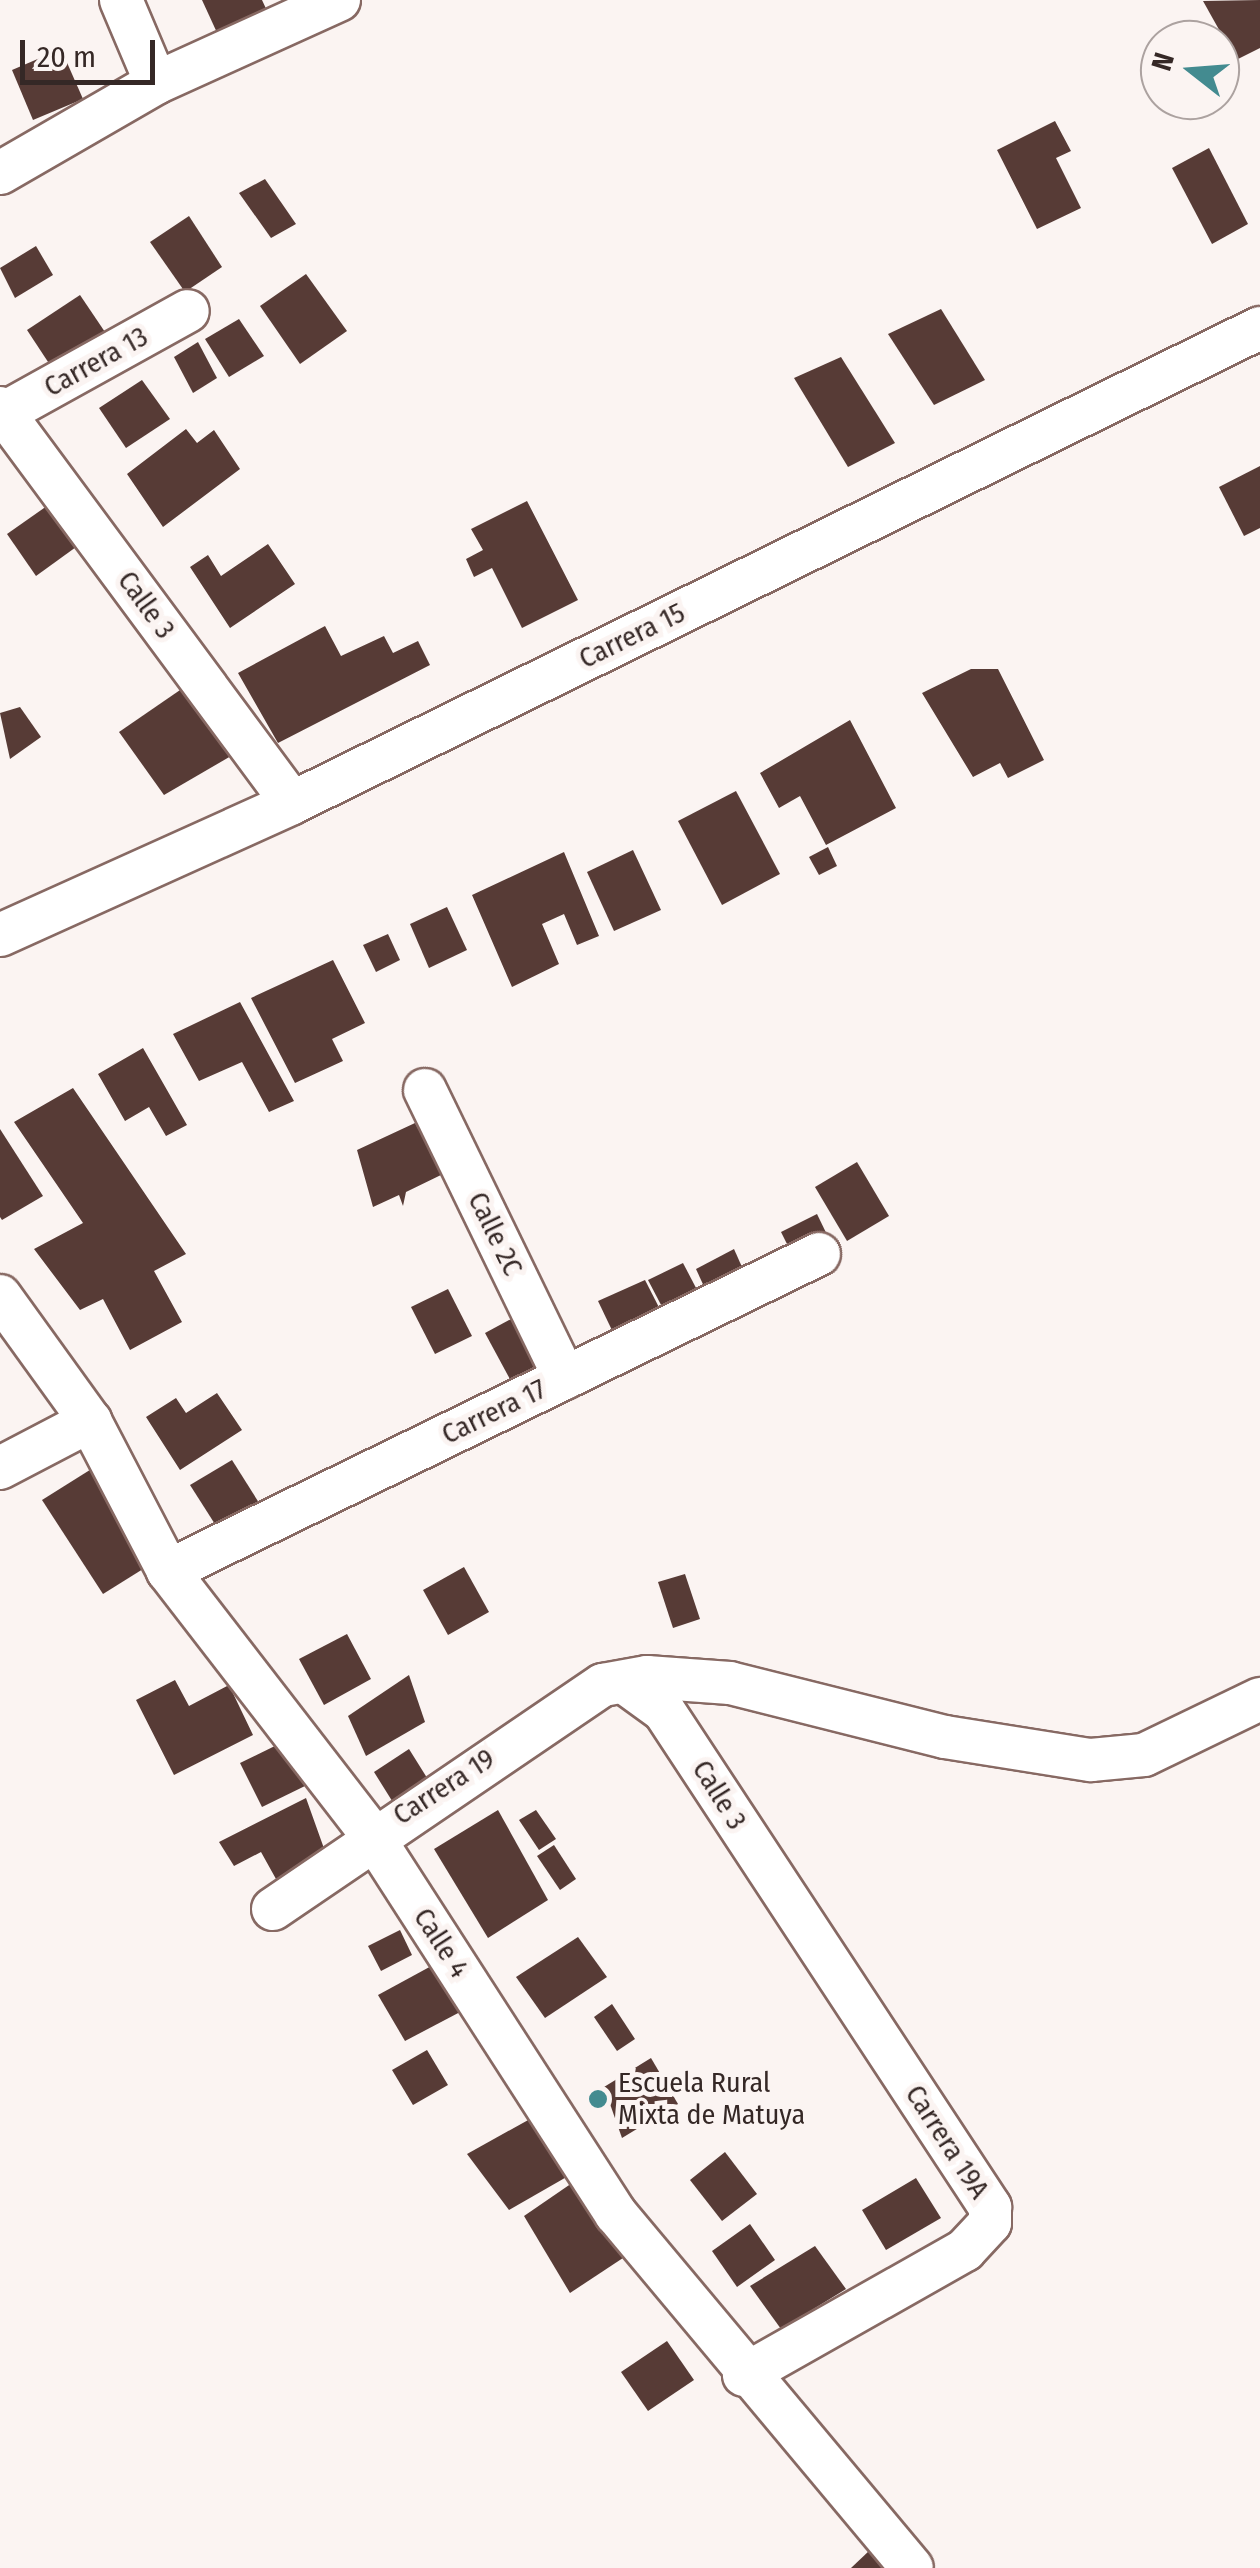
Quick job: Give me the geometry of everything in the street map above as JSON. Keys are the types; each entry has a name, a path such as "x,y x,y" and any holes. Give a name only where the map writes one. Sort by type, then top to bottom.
{"street":[{"path":"121,0 156,83"},
{"path":"0,173 156,83 339,0"},
{"name":"Carrera 13","path":"2,410 188,311"},
{"name":"Carrera 15","path":"0,935 292,803 1260,328"},
{"name":"Calle 3","path":"2,410 292,803"},
{"name":"Calle 2C","path":"425,1090 564,1378"},
{"name":"Carrera 17","path":"168,1571 819,1254"},
{"name":"Calle 4","path":"0,1296 90,1421 168,1571 371,1834 616,2214 744,2374 912,2568"},
{"path":"0,1468 90,1421"},
{"path":"624,1682 730,1683 946,1737 1091,1760 1144,1755 1260,1699"},
{"name":"Calle 3","path":"624,1682 664,1711 800,1922"},
{"name":"Carrera 19","path":"273,1908 371,1834 603,1685 624,1682"},
{"name":"Carrera 19A","path":"744,2374 965,2250 990,2223 982,2190 800,1922"}],"building":[{"path":"202,0 262,0 269,15 219,37"},
{"path":"1260,0 1260,48 1240,58 1240,20 1214,20 1203,1"},
{"path":"61,49 83,99 33,120 12,70"},
{"path":"1055,121 1071,151 1056,158 1081,208 1037,229 997,150"},
{"path":"1209,148 1248,224 1212,244 1172,168"},
{"path":"265,179 296,224 271,238 239,193"},
{"path":"189,216 222,267 185,292 150,242"},
{"path":"36,246 53,275 15,298 0,268"},
{"path":"306,274 347,331 300,364 260,306"},
{"path":"80,295 107,335 54,371 27,330"},
{"path":"941,309 985,380 934,405 888,334"},
{"path":"239,319 264,356 229,377 205,339"},
{"path":"198,342 217,378 193,393 174,357"},
{"path":"841,357 895,443 848,467 794,378"},
{"path":"142,380 170,419 126,448 99,408"},
{"path":"186,429 197,443 214,430 240,469 163,527 127,474"},
{"path":"1260,466 1260,528 1244,536 1219,487"},
{"path":"54,501 83,542 36,576 7,534"},
{"path":"527,501 578,600 522,628 492,568 474,577 466,559 483,550 471,529"},
{"path":"268,544 295,584 230,628 190,567 208,555 221,576"},
{"path":"325,626 341,656 384,636 393,653 418,641 430,665 278,743 238,673"},
{"path":"971,669 998,669 1044,760 1008,778 1000,763 973,777 922,693"},
{"path":"183,688 231,756 164,795 119,732"},
{"path":"20,707 41,737 10,759 0,713"},
{"path":"850,720 896,808 826,845 800,796 779,808 760,773"},
{"path":"736,791 780,874 722,905 678,821"},
{"path":"828,847 837,866 819,875 809,857"},
{"path":"633,850 661,910 614,931 587,872"},
{"path":"564,852 599,936 577,945 564,914 542,924 559,964 512,987 472,895"},
{"path":"447,907 467,950 429,968 410,924"},
{"path":"388,934 400,960 376,972 363,945"},
{"path":"333,960 365,1023 332,1039 343,1061 295,1083 251,998"},
{"path":"240,1002 294,1101 269,1112 242,1062 199,1081 173,1034"},
{"path":"143,1048 187,1125 166,1136 149,1107 125,1121 98,1074"},
{"path":"73,1088 186,1254 154,1271 182,1322 130,1350 103,1299 80,1310 34,1249 83,1223 14,1122"},
{"path":"415,1123 443,1174 406,1192 403,1206 399,1195 373,1207 357,1150"},
{"path":"0,1129 43,1196 2,1220 0,1217"},
{"path":"857,1162 889,1216 847,1241 815,1187"},
{"path":"817,1214 832,1245 796,1262 781,1232"},
{"path":"734,1249 750,1285 712,1304 696,1269"},
{"path":"683,1263 706,1307 671,1324 648,1280"},
{"path":"645,1280 668,1325 620,1347 598,1301"},
{"path":"448,1289 472,1336 435,1354 411,1307"},
{"path":"526,1311 553,1361 512,1383 485,1333"},
{"path":"217,1393 242,1430 180,1470 146,1417 176,1398 186,1413"},
{"path":"232,1460 261,1506 220,1532 190,1485"},
{"path":"93,1468 159,1559 103,1594 42,1500"},
{"path":"464,1567 489,1612 448,1635 423,1590"},
{"path":"685,1574 700,1619 673,1628 658,1582"},
{"path":"347,1634 371,1679 324,1705 299,1659"},
{"path":"409,1675 425,1722 366,1756 348,1716"},
{"path":"175,1680 189,1706 229,1685 253,1735 174,1775 136,1700"},
{"path":"283,1742 305,1786 262,1807 240,1763"},
{"path":"409,1749 429,1781 394,1804 374,1772"},
{"path":"306,1798 326,1854 276,1879 261,1852 234,1866 219,1842"},
{"path":"498,1810 548,1900 488,1938 434,1849"},
{"path":"536,1810 556,1839 539,1850 519,1820"},
{"path":"554,1845 576,1879 560,1890 537,1856"},
{"path":"400,1930 412,1955 381,1971 368,1946"},
{"path":"578,1937 607,1977 545,2018 516,1977"},
{"path":"435,1964 462,2011 405,2041 378,1995"},
{"path":"612,2004 635,2039 617,2051 594,2017"},
{"path":"427,2050 448,2085 413,2105 392,2070"},
{"path":"651,2058 678,2104 622,2138 604,2087"},
{"path":"530,2119 570,2175 509,2210 467,2154"},
{"path":"725,2152 757,2194 722,2221 690,2180"},
{"path":"916,2178 941,2218 886,2250 862,2210"},
{"path":"575,2181 626,2256 570,2293 524,2216"},
{"path":"750,2224 775,2260 737,2287 712,2251"},
{"path":"815,2246 846,2289 781,2329 750,2286"},
{"path":"667,2341 694,2380 648,2411 621,2372"},
{"path":"870,2550 885,2568 851,2568"}],"place":[{"name":"Escuela Rural Mixta de Matuya","path":"598,2099"}]}
